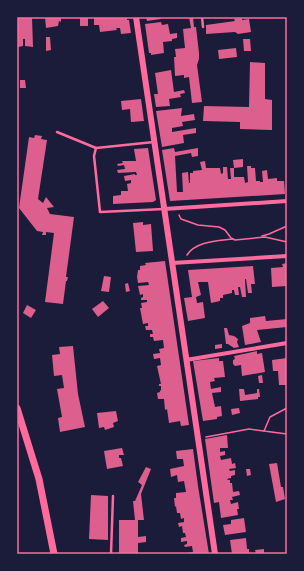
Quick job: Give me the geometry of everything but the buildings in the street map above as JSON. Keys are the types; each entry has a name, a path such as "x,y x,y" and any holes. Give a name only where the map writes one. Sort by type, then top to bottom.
{"main road":[{"path":"17,408 39,479 54,554"}],"street":[{"path":"136,17 215,554"},
{"path":"164,209 287,201"},
{"path":"172,263 287,256"},
{"path":"186,360 287,343"}],"lane":[{"path":"202,17 203,27"},
{"path":"58,132 96,148 154,142"},
{"path":"96,148 94,156 100,212 164,209"},
{"path":"111,554 113,496"}],"path":[{"path":"177,208 181,219 198,225 219,227 225,230 233,239"},
{"path":"182,263 189,251 204,244 233,239 243,240 258,237 287,226"},
{"path":"258,237 278,239 287,242"},
{"path":"264,431 270,417 287,408"},
{"path":"198,439 249,429 287,434"}]}
